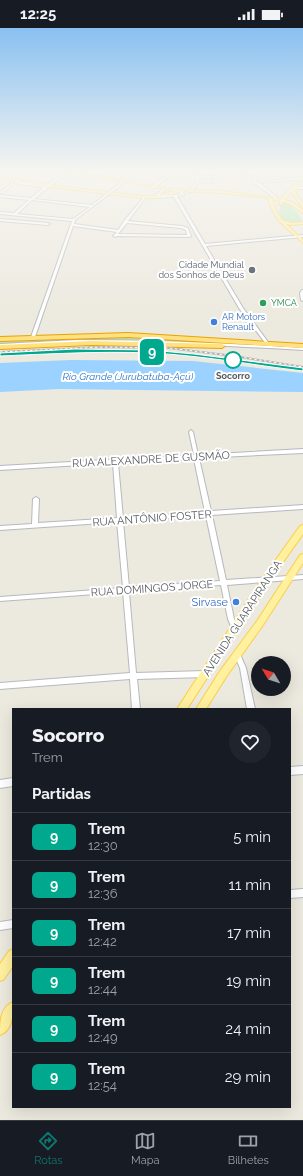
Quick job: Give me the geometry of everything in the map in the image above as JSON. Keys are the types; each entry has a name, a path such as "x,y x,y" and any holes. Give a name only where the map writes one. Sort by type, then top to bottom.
{"highway":[{"path":"0,339 128,335 303,346"},
{"path":"0,346 31,344 136,343 303,350"}],"main road":[{"path":"282,222 303,242"},
{"path":"286,222 292,224 303,224"},
{"name":"AVENIDA GUARAPIRANGA","path":"183,708 267,579 303,528"},
{"name":"AVENIDA GUARAPIRANGA","path":"202,708 303,557"},
{"path":"0,975 12,957"},
{"path":"0,1029 12,1010"}],"street":[{"path":"24,222 48,224"},
{"path":"33,337 73,222"},
{"path":"125,222 184,228 188,231 188,236 115,236 125,222"},
{"path":"190,222 241,308 267,343"},
{"path":"72,225 119,231"},
{"path":"204,245 303,236"},
{"path":"303,291 303,300"},
{"path":"191,432 231,619 235,630"},
{"name":"RUA ALEXANDRE DE GUSMÃO","path":"0,468 303,450"},
{"path":"115,461 136,708"},
{"path":"35,525 36,499"},
{"name":"RUA ANTÔNIO FOSTER","path":"0,528 303,507"},
{"name":"RUA DOMINGOS JORGE","path":"0,599 303,577"},
{"path":"237,654 242,668 251,708"},
{"path":"0,686 134,676 206,674"},
{"path":"291,771 303,770"},
{"path":"0,784 12,782"},
{"path":"291,892 303,894"},
{"path":"0,926 12,924"}],"green space":[{"path":"133,337 178,340 175,342 90,339 0,344 0,341"}],"water":[{"name":"Rio Grande (Jurubatuba-Açú)","path":"71,360 193,361 303,373 303,392 59,389 0,392 0,363"}],"railway":[{"path":"0,352 103,347 169,348 234,356 303,367"}],"train":[{"name":"9","path":"0,354 75,351 150,351 194,355 303,370"}],"place":[{"name":"Cidade Mundial dos Sonhos de Deus","path":"252,270"},
{"name":"YMCA","path":"263,303"},
{"name":"AR Motors Renault","path":"214,322"},
{"name":"Socorro","path":"233,360"},
{"name":"Sirvase","path":"236,602"}]}
